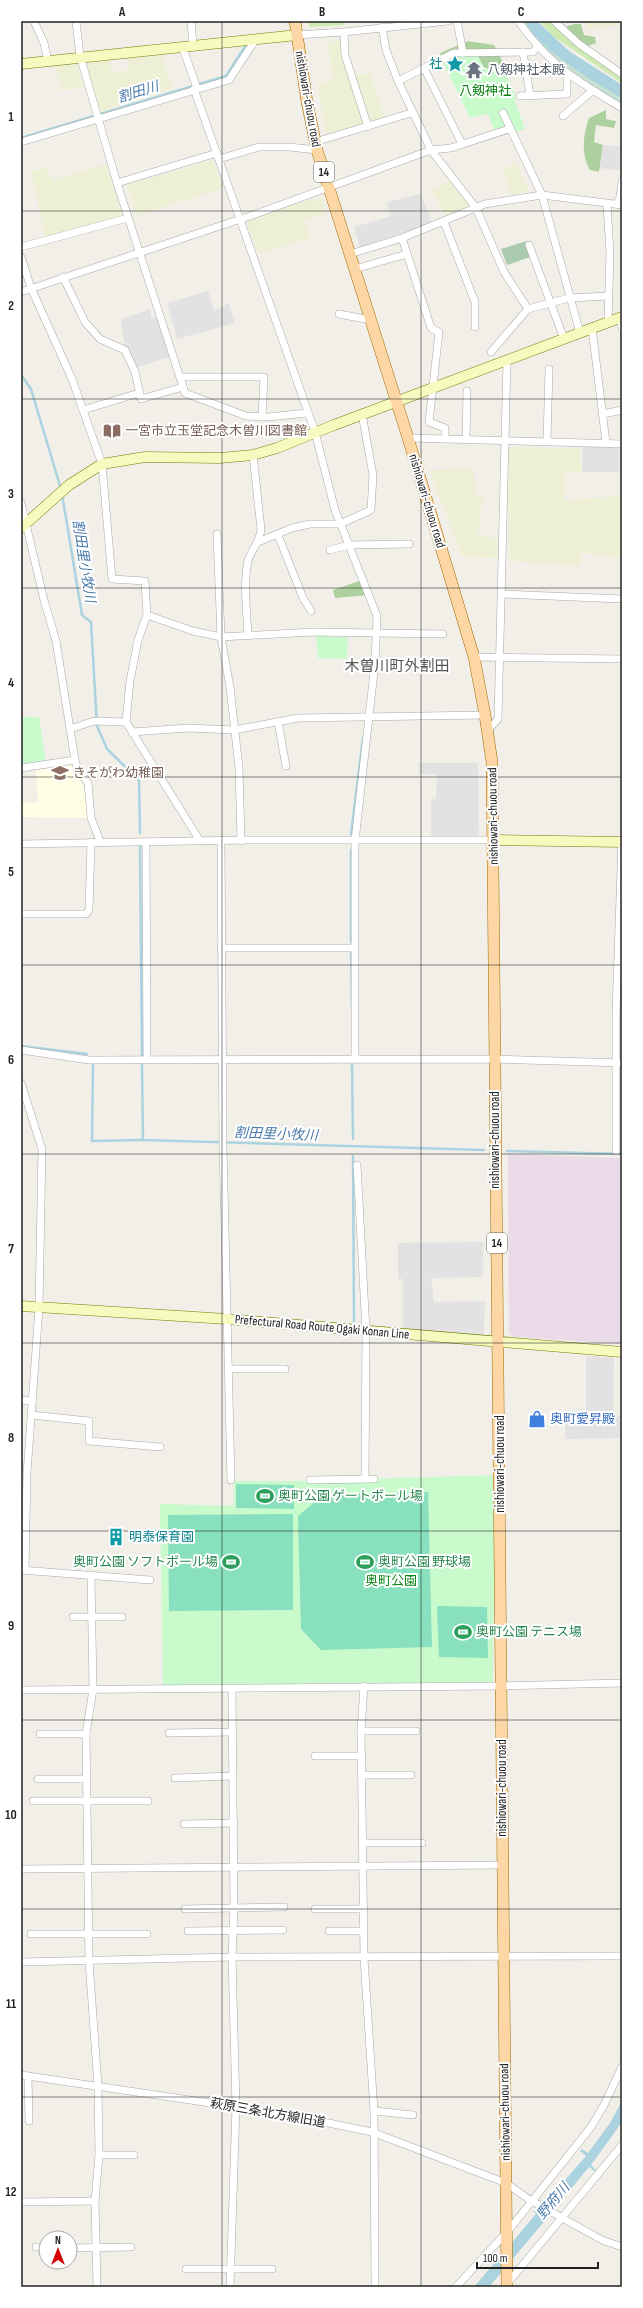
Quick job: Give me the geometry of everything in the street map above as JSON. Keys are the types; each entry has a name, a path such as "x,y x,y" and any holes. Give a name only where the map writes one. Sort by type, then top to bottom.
{"main road":[{"name":"nishiowari-chuou road","path":"295,21 307,102 316,146 395,402 408,438 474,657 488,730 492,762 499,1342 502,1865 506,2183 508,2231 506,2286"}],"street":[{"path":"34,21 44,43 48,61"},
{"path":"76,21 80,56 117,183 185,393 240,414 262,417 308,413"},
{"path":"191,21 193,45"},
{"path":"370,21 370,29"},
{"path":"21,64 80,56 448,21"},
{"path":"457,21 463,53"},
{"path":"518,21 538,46 567,75 622,108"},
{"path":"554,21 579,44 622,74"},
{"path":"382,27 386,50 398,81 411,113 430,150 476,208 504,272 528,309"},
{"path":"344,32 345,55 368,127"},
{"path":"21,142 98,116 196,87 229,80 256,39"},
{"path":"182,46 218,156 315,432 325,478 340,524 377,616 378,634 370,716 355,840 355,1058"},
{"path":"398,81 454,53 533,52 538,46"},
{"path":"523,52 530,95"},
{"path":"424,68 462,144"},
{"path":"520,96 568,94 567,75"},
{"path":"563,116 592,91"},
{"path":"117,183 218,156 259,147 316,146 411,113"},
{"path":"502,113 542,196 569,298 580,333"},
{"path":"21,292 63,277 140,254 329,189 430,150 451,148 509,129"},
{"path":"350,254 402,238 485,204 542,196 607,204 619,204 622,181"},
{"path":"607,204 610,253 608,322"},
{"path":"21,248 128,218"},
{"path":"444,222 475,302 474,327"},
{"path":"402,238 431,328 439,332 429,422 445,428 445,439"},
{"path":"529,245 564,339"},
{"path":"355,269 407,254"},
{"path":"21,257 31,288 72,379 102,464 112,579 144,581 146,615 138,640 130,681 126,722 200,841"},
{"path":"63,277 85,322 100,339 125,350 135,372 141,399 183,387"},
{"path":"491,352 528,309 569,298 608,296"},
{"path":"340,314 370,320"},
{"path":"24,525 69,485 102,464 145,457 220,458 252,455 608,322 621,321"},
{"path":"592,328 606,443"},
{"path":"488,730 498,719 507,361"},
{"path":"547,441 549,369"},
{"path":"180,377 264,377 262,417"},
{"path":"466,439 467,391"},
{"path":"83,410 139,393"},
{"path":"603,414 622,410"},
{"path":"258,542 292,528 310,524 340,524 371,510 373,475 362,414"},
{"path":"408,438 622,444"},
{"path":"248,636 246,575 249,560 258,542 261,529 252,455"},
{"path":"21,503 24,525 56,641 75,760 77,767 88,783 92,818 100,842"},
{"path":"217,534 221,637 230,687 239,768 241,841"},
{"path":"278,534 303,598 311,610"},
{"path":"330,550 349,545 408,544"},
{"path":"502,594 622,599"},
{"path":"146,615 193,632 221,637 313,632 443,634"},
{"path":"474,657 500,656 622,659"},
{"path":"132,732 188,728 234,730 298,718 485,715"},
{"path":"70,729 96,721 126,722"},
{"path":"278,722 286,766"},
{"path":"21,768 75,760"},
{"path":"21,844 355,840 622,842 619,1064 616,1151"},
{"path":"221,841 223,1143 231,1480"},
{"path":"21,914 86,914 89,910 91,842"},
{"path":"146,842 146,1060"},
{"path":"221,948 354,948"},
{"path":"21,1050 89,1060 355,1058 495,1059 619,1064"},
{"path":"21,1083 42,1150 39,1308 31,1415 24,1464 23,1570 91,1577 150,1580"},
{"path":"357,1165 366,1331 365,1479"},
{"name":"Prefectural Road Route Ogaki Konan Line","path":"21,1306 227,1319 622,1352"},
{"path":"228,1369 285,1369"},
{"path":"21,1400 32,1401"},
{"path":"31,1415 89,1421 89,1442 160,1447"},
{"path":"310,1480 374,1479"},
{"path":"91,1577 93,1618 93,1689 86,1734 86,1778 89,1961 98,2086 99,2155 95,2201 98,2287"},
{"path":"73,1617 122,1617"},
{"path":"21,1690 502,1686 622,1683"},
{"path":"364,1686 361,1731 364,1958 374,2111 372,2132 375,2287"},
{"path":"230,2287 236,2106 232,1957 234,1907 234,1823 232,1688"},
{"path":"361,1731 416,1731"},
{"path":"169,1733 233,1732"},
{"path":"40,1734 86,1734"},
{"path":"315,1756 362,1756"},
{"path":"362,1775 411,1775"},
{"path":"175,1778 233,1776"},
{"path":"38,1778 86,1778"},
{"path":"33,1801 148,1801"},
{"path":"184,1824 234,1823"},
{"path":"363,1843 422,1843"},
{"path":"21,1869 88,1870 234,1866 363,1867 502,1865"},
{"path":"184,1909 284,1907"},
{"path":"315,1908 364,1908"},
{"path":"188,1931 233,1929 283,1930"},
{"path":"329,1931 364,1931"},
{"path":"32,1934 147,1934"},
{"path":"21,1962 232,1957 364,1958 622,1956"},
{"path":"456,2287 508,2231 591,2128 604,2106 622,2067"},
{"path":"24,2075 29,2121"},
{"name":"萩原三条北方線旧道","path":"24,2075 236,2106 372,2132 506,2183 532,2201 562,2218 602,2240 622,2247"},
{"path":"374,2111 414,2115"},
{"path":"506,2286 622,2145"},
{"path":"99,2155 134,2155"},
{"path":"21,2202 95,2201"},
{"path":"78,2248 131,2247"},
{"path":"186,2269 272,2269"}],"shaded area":[{"path":"521,21 524,21 529,30 622,98 622,104 567,67 543,46"},
{"path":"587,21 622,21 622,25 587,29"},
{"path":"341,40 353,76 370,73 386,121 327,139 317,84 332,81 328,42"},
{"path":"161,53 172,88 101,112 86,63 109,59 112,72 128,70 128,57"},
{"path":"75,62 84,87 61,91 55,65"},
{"path":"621,141 622,171 600,168 603,145 620,147"},
{"path":"213,160 223,188 136,216 127,185"},
{"path":"516,163 529,191 511,195 503,168"},
{"path":"106,164 123,217 45,237 31,171 46,168 52,180"},
{"path":"453,179 475,206 446,218 431,190"},
{"path":"421,194 432,223 360,248 354,227 391,216 387,202"},
{"path":"322,197 327,213 304,221 310,239 258,254 245,218"},
{"path":"527,241 533,256 507,265 501,249"},
{"path":"208,291 214,311 229,303 235,323 177,339 167,303"},
{"path":"150,309 151,318 160,315 173,356 134,368 125,350 121,319"},
{"path":"583,442 619,443 619,472 582,472"},
{"path":"506,447 579,449 582,472 565,472 565,500 622,496 622,558 581,553 579,566 510,561"},
{"path":"474,469 475,496 483,496 478,536 497,538 497,558 462,557 429,470"},
{"path":"419,763 478,763 479,836 431,837 431,799 436,799 437,774 419,774"},
{"path":"71,765 82,782 91,818 21,817 21,803 38,802 36,770"},
{"path":"508,1154 622,1158 622,1344 514,1337 509,1334"},
{"path":"483,1242 483,1277 431,1278 434,1302 485,1301 484,1334 403,1332 403,1279 398,1279 398,1243"},
{"path":"586,1356 614,1358 613,1415 622,1415 622,1438 565,1439 565,1415 586,1415"}],"green space":[{"path":"309,21 344,21 344,25 309,27"},
{"path":"539,21 553,21 622,74 622,83 553,36"},
{"path":"581,24 584,35 595,37 596,43 583,48 568,34 567,26"},
{"path":"468,41 494,45 507,70 484,68 477,54 443,59 440,53"},
{"name":"八剱神社","path":"455,56 478,56 484,68 505,71 516,97 514,99 525,129 505,135 504,129 495,132 488,114 470,118 443,62"},
{"path":"606,110 606,119 616,121 614,128 596,125 594,142 603,145 599,172 590,170 587,164 584,151 584,138 589,118"},
{"path":"362,580 369,595 335,598 333,590"},
{"path":"316,636 348,637 347,659 318,658"},
{"path":"21,717 39,717 46,764 21,768"},
{"name":"奥町公園","path":"495,1475 493,1682 163,1685 160,1504 234,1506 234,1481 300,1481"},
{"name":"奥町公園 ゲートボール場","path":"236,1484 294,1485 294,1509 236,1508"},
{"name":"奥町公園 野球場","path":"428,1492 432,1647 321,1650 301,1629 298,1516 323,1495"},
{"name":"奥町公園 ソフトボール場","path":"293,1514 293,1610 169,1611 168,1515"},
{"name":"奥町公園 テニス場","path":"437,1606 487,1607 488,1658 439,1657"}],"water":[{"path":"524,21 537,21 569,51 622,85 622,98 583,74 555,54 542,43"},
{"name":"野府川","path":"622,2101 622,2122 591,2165 597,2171 596,2172 589,2167 559,2203 562,2206 558,2205 489,2287 474,2287 536,2214 532,2210 537,2212 586,2156 580,2151 582,2149 588,2153 610,2123"}],"waterway":[{"name":"割田川","path":"21,138 226,76 246,45"},
{"name":"割田里小牧川","path":"21,375 31,389 61,489"},
{"name":"割田里小牧川","path":"62,494 82,615 91,622 97,726 107,749 139,780 140,833"},
{"path":"351,834 363,738"},
{"name":"割田里小牧川","path":"140,846 142,1056"},
{"path":"351,850 351,942"},
{"path":"351,950 352,1010"},
{"path":"21,1046 87,1054"},
{"path":"93,1064 92,1141 143,1140"},
{"path":"352,1064 353,1139"},
{"name":"割田里小牧川","path":"142,1065 143,1140 484,1150"},
{"name":"割田里小牧川","path":"507,1151 622,1154"},
{"path":"353,1156 354,1321"}],"place":[{"name":"社","path":"455,64"},
{"name":"八剱神社本殿","path":"474,70"},
{"name":"一宮市立玉堂記念木曽川図書館","path":"112,431"},
{"name":"きそがわ幼稚園","path":"60,773"},
{"name":"奥町愛昇殿","path":"537,1419"},
{"name":"奥町公園 ゲートボール場","path":"265,1496"},
{"name":"明泰保育園","path":"116,1537"},
{"name":"奥町公園 ソフトボール場","path":"231,1562"},
{"name":"奥町公園 野球場","path":"365,1562"},
{"name":"奥町公園 テニス場","path":"463,1632"}],"district":[{"name":"木曽川町外割田","path":"397,666"}]}
